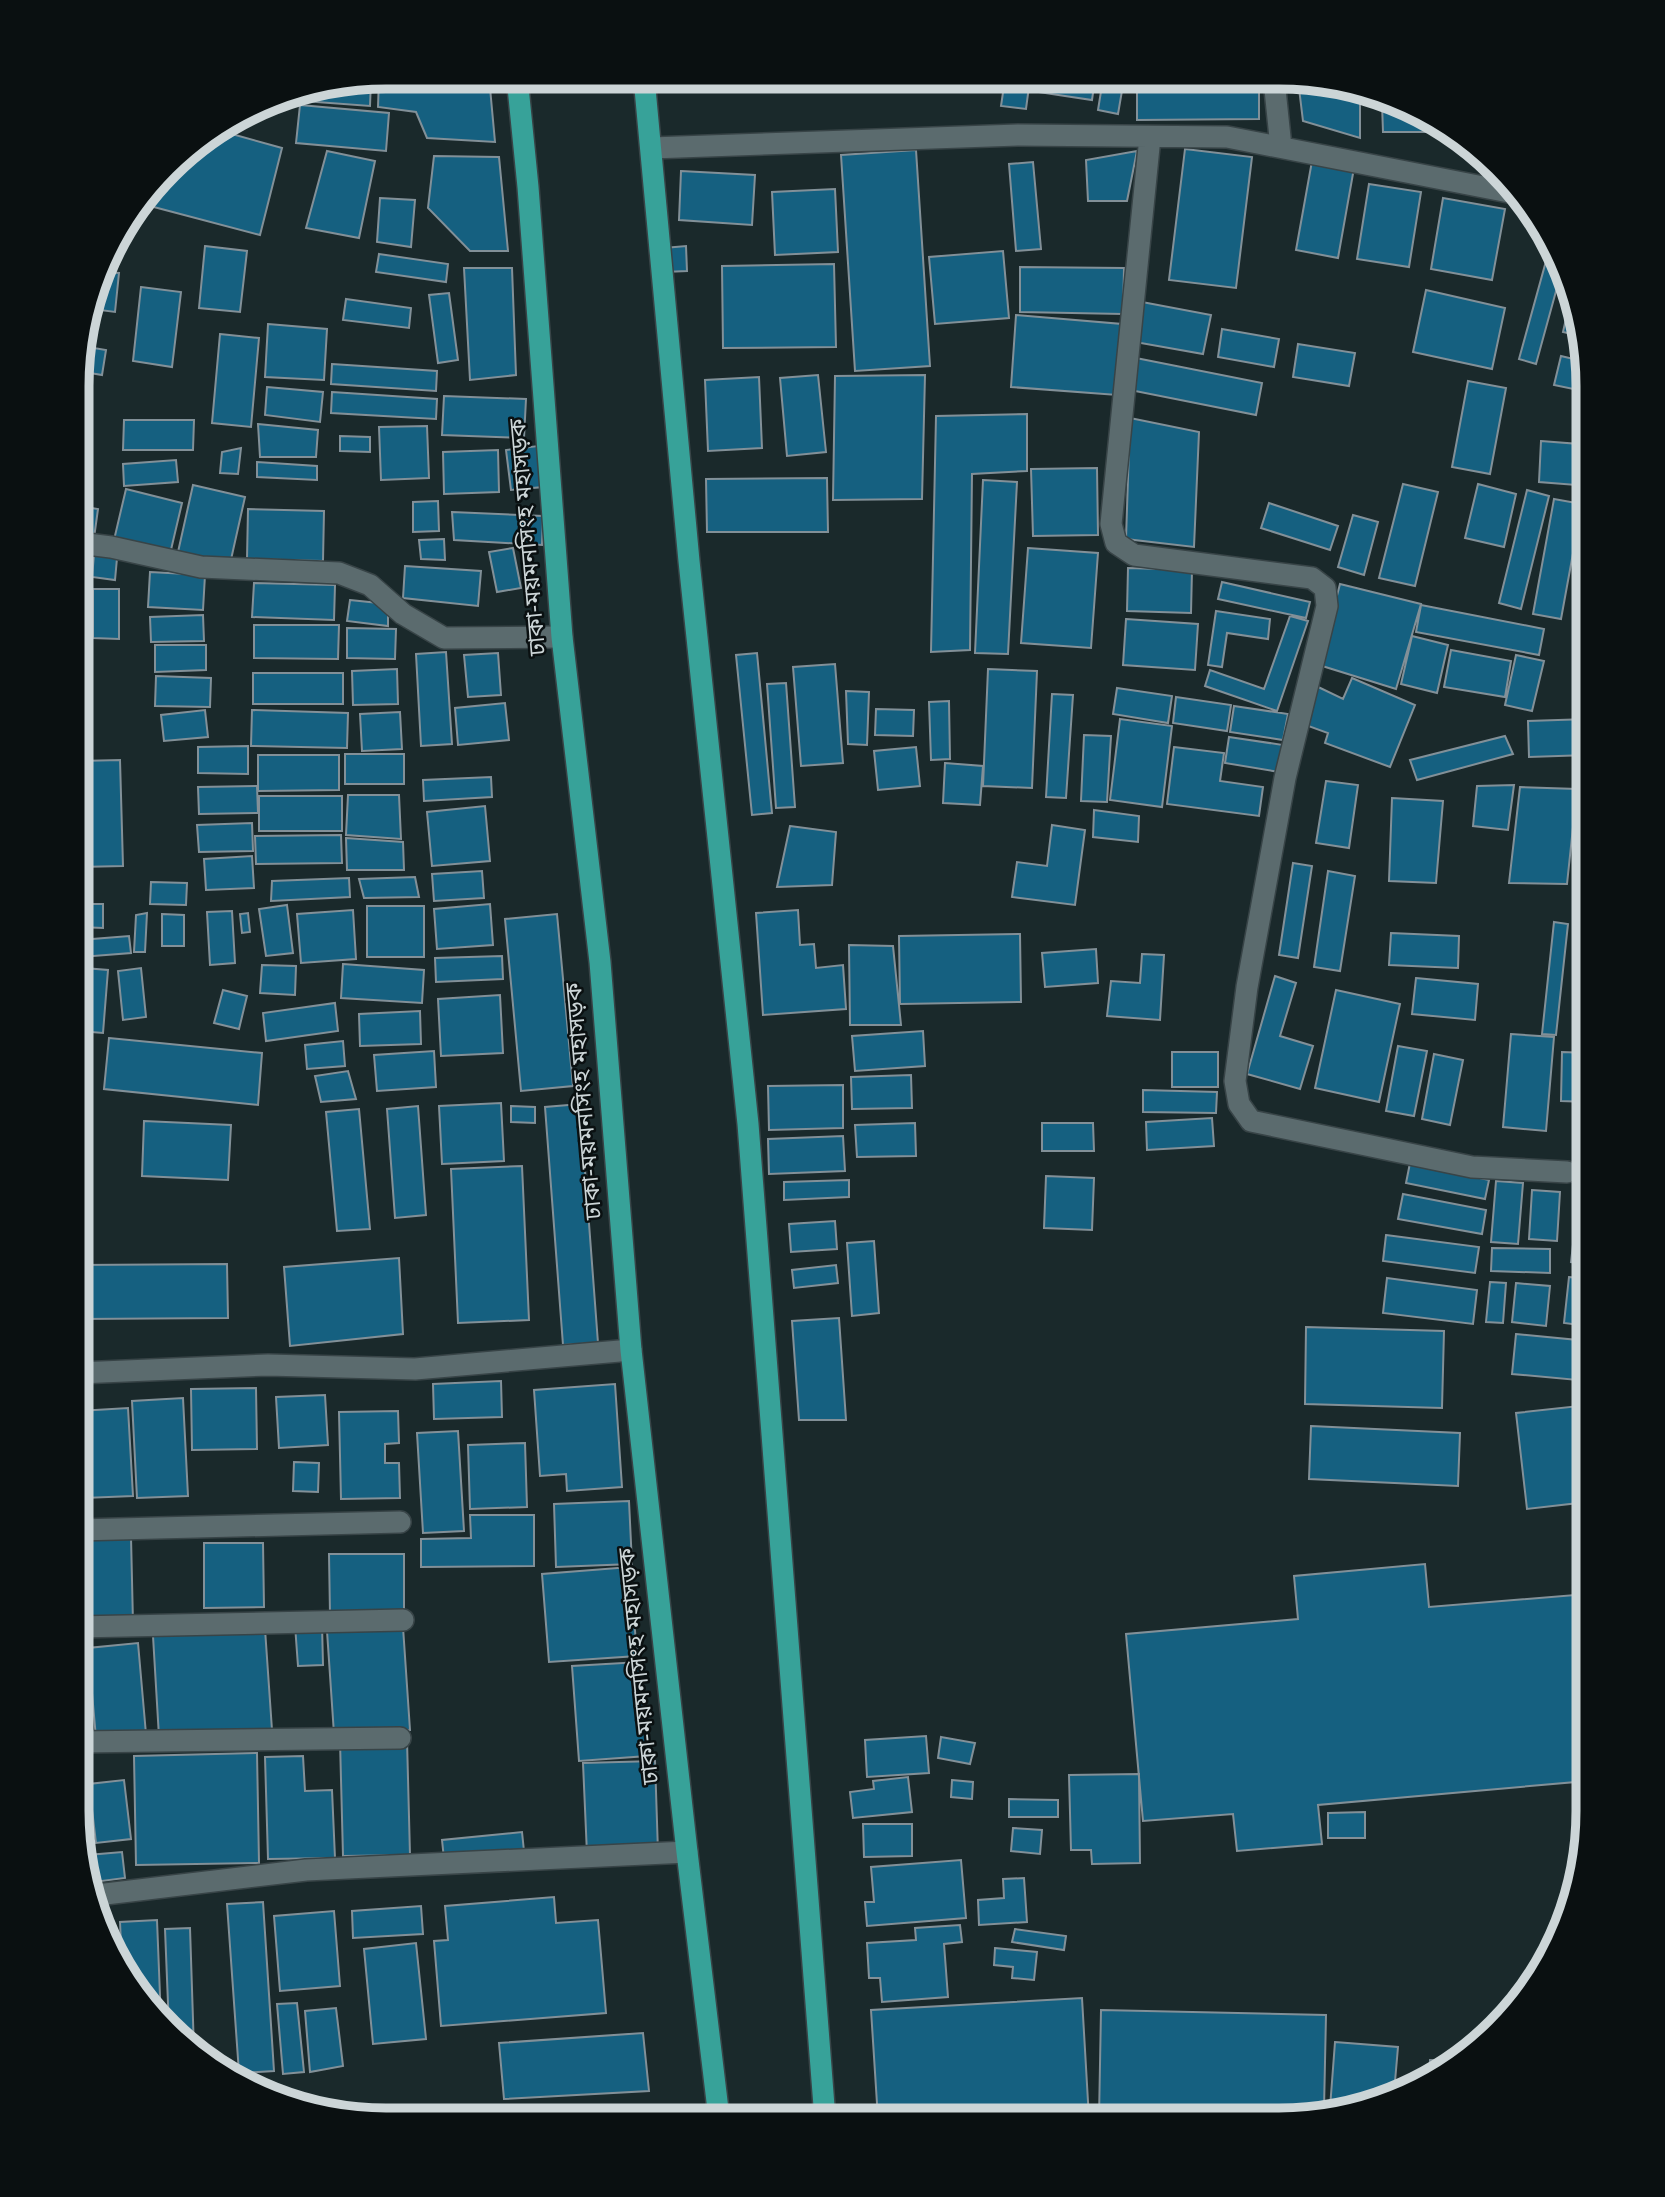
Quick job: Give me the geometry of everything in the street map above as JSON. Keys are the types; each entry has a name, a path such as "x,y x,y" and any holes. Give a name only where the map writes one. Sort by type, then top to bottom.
{"highway":[{"name":"ঢাকা-ময়মনসিংহ মহাসড়ক","path":"518,89 562,637 600,962 631,1350 718,2108"},
{"path":"645,89 748,1124 824,2108"}],"street":[{"path":"1275,89 1281,147"},
{"path":"651,148 1018,135 1227,137 1502,191"},
{"path":"1150,137 1112,511 1111,524 1116,543 1134,555 1312,578 1325,588 1327,606 1285,778 1247,987 1236,1082 1239,1104 1251,1121 1459,1165 1567,1172"},
{"path":"89,544 201,567 339,573 370,585 402,614 444,638 562,637"},
{"path":"89,1373 268,1365 415,1369 631,1350"},
{"path":"89,1530 400,1522"},
{"path":"89,1627 403,1620"},
{"path":"89,1742 400,1738"},
{"path":"101,1894 306,1870 687,1852"}],"building":[{"path":"379,89 490,89 495,142 427,138 416,112 378,107"},
{"path":"1004,89 1029,89 1026,109 1001,106"},
{"path":"1038,89 1094,89 1092,100 1038,92"},
{"path":"1101,89 1122,89 1118,114 1098,110"},
{"path":"1137,89 1259,89 1259,119 1137,120"},
{"path":"371,90 370,106 304,101"},
{"path":"1299,90 1360,101 1360,138 1303,121"},
{"path":"300,105 389,113 386,151 296,143"},
{"path":"1382,108 1432,132 1432,132 1383,132"},
{"path":"230,134 282,148 260,235 151,206 176,176"},
{"path":"1185,149 1252,157 1236,288 1169,280"},
{"path":"916,150 930,366 855,371 841,155"},
{"path":"327,151 375,161 359,238 306,228"},
{"path":"1137,151 1127,201 1088,201 1086,160"},
{"path":"434,156 499,157 508,251 470,251 428,208"},
{"path":"1312,161 1354,168 1338,258 1296,250"},
{"path":"1033,162 1041,249 1016,251 1009,164"},
{"path":"681,171 755,175 752,225 679,220"},
{"path":"1369,184 1421,192 1409,267 1357,259"},
{"path":"835,189 838,252 775,255 772,192"},
{"path":"380,198 415,200 411,247 377,242"},
{"path":"1443,198 1505,209 1492,280 1431,269"},
{"path":"205,246 247,251 240,312 199,308"},
{"path":"686,246 687,271 665,272 664,248"},
{"path":"1003,251 1009,318 935,324 929,257"},
{"path":"379,254 448,264 446,282 376,272"},
{"path":"1547,259 1558,285 1536,364 1519,359"},
{"path":"834,264 836,347 723,348 722,266"},
{"path":"1020,267 1124,268 1123,314 1020,312"},
{"path":"464,268 512,268 516,375 470,380"},
{"path":"112,273 119,273 115,312 99,310"},
{"path":"141,287 181,292 172,367 133,361"},
{"path":"1426,290 1505,308 1492,369 1413,352"},
{"path":"449,293 458,360 438,363 429,295"},
{"path":"346,299 411,308 409,328 343,320"},
{"path":"1142,302 1211,315 1203,354 1135,342"},
{"path":"1567,314 1571,334 1563,332"},
{"path":"1016,315 1122,324 1117,395 1011,387"},
{"path":"268,324 327,329 324,380 265,377"},
{"path":"1222,329 1279,339 1274,367 1218,357"},
{"path":"220,334 259,338 251,427 212,423"},
{"path":"1298,344 1355,353 1349,386 1293,377"},
{"path":"92,348 106,350 102,375 90,373"},
{"path":"1561,356 1574,359 1576,390 1554,385"},
{"path":"1136,358 1262,383 1256,415 1130,390"},
{"path":"332,364 437,371 436,391 331,384"},
{"path":"818,375 826,452 787,456 780,378"},
{"path":"925,375 922,499 833,500 835,376"},
{"path":"759,377 762,448 708,451 705,380"},
{"path":"1468,381 1506,388 1490,474 1452,467"},
{"path":"267,387 323,392 320,422 265,415"},
{"path":"332,392 437,399 436,419 331,413"},
{"path":"444,396 526,399 524,438 442,435"},
{"path":"1027,414 1027,471 972,474 970,650 931,652 936,416"},
{"path":"1130,418 1199,432 1194,547 1126,539"},
{"path":"124,420 194,420 193,450 123,450"},
{"path":"258,424 318,430 316,457 260,457"},
{"path":"427,426 429,478 381,480 379,427"},
{"path":"340,436 370,437 370,452 340,451"},
{"path":"1541,441 1576,444 1576,485 1539,482"},
{"path":"538,446 543,487 511,490 506,450"},
{"path":"241,448 238,474 220,473 222,452"},
{"path":"498,450 499,492 444,494 443,452"},
{"path":"176,460 178,482 124,486 123,464"},
{"path":"257,462 317,466 317,480 257,477"},
{"path":"1097,468 1098,535 1033,536 1031,469"},
{"path":"827,478 828,532 707,532 706,479"},
{"path":"983,480 1017,482 1008,654 975,653"},
{"path":"1403,484 1438,492 1415,586 1379,578"},
{"path":"1478,484 1516,494 1504,547 1465,538"},
{"path":"193,485 245,497 230,564 178,552"},
{"path":"126,489 182,503 170,554 114,540"},
{"path":"1527,490 1549,496 1521,609 1499,603"},
{"path":"1554,499 1576,503 1576,537 1561,619 1533,614"},
{"path":"438,501 439,531 413,532 413,502"},
{"path":"1269,503 1338,526 1330,550 1261,528"},
{"path":"89,508 98,509 94,538 89,537"},
{"path":"248,509 324,511 323,561 247,559"},
{"path":"452,512 543,516 542,545 454,540"},
{"path":"1353,515 1378,522 1364,575 1338,567"},
{"path":"444,539 445,560 421,559 419,540"},
{"path":"513,548 521,588 497,592 489,552"},
{"path":"1028,548 1098,553 1091,648 1021,643"},
{"path":"94,555 117,558 115,580 92,577"},
{"path":"405,566 481,571 478,606 403,598"},
{"path":"1128,568 1192,570 1191,613 1127,611"},
{"path":"150,572 205,575 203,610 148,607"},
{"path":"1222,582 1310,602 1306,618 1218,599"},
{"path":"254,583 335,585 334,620 252,617"},
{"path":"1340,584 1421,604 1396,689 1319,665"},
{"path":"93,589 119,589 119,639 93,638"},
{"path":"350,600 388,604 388,626 347,621"},
{"path":"1421,605 1544,629 1539,655 1416,632"},
{"path":"1216,611 1270,619 1268,639 1227,633 1222,667 1208,665"},
{"path":"203,615 204,641 151,642 150,617"},
{"path":"1290,616 1308,621 1277,711 1205,686 1210,670 1264,689"},
{"path":"1126,619 1198,624 1195,670 1123,665"},
{"path":"254,625 339,625 338,659 254,658"},
{"path":"347,628 396,629 395,659 347,658"},
{"path":"1412,636 1448,645 1437,693 1401,684"},
{"path":"155,645 206,645 206,670 155,672"},
{"path":"1451,650 1511,661 1505,697 1444,687"},
{"path":"446,652 452,744 421,746 416,654"},
{"path":"498,653 501,695 468,697 464,655"},
{"path":"757,653 772,813 752,815 736,655"},
{"path":"1516,655 1544,661 1532,711 1505,705"},
{"path":"835,664 843,763 801,766 793,667"},
{"path":"397,669 398,704 353,705 352,671"},
{"path":"988,669 1037,671 1032,788 983,786"},
{"path":"253,673 343,673 343,704 253,704"},
{"path":"156,676 211,678 210,707 155,706"},
{"path":"1352,678 1415,705 1390,767 1325,743 1328,733 1300,723 1314,685 1343,699"},
{"path":"786,683 795,807 776,808 767,684"},
{"path":"1117,688 1172,696 1168,723 1113,714"},
{"path":"846,691 869,692 867,745 848,744"},
{"path":"1052,694 1073,695 1066,798 1046,797"},
{"path":"1176,697 1231,705 1227,731 1173,723"},
{"path":"949,701 950,759 931,760 929,702"},
{"path":"505,703 509,740 458,745 455,708"},
{"path":"1234,706 1288,714 1283,740 1230,732"},
{"path":"876,709 914,710 913,736 875,735"},
{"path":"205,710 208,737 164,741 161,715"},
{"path":"252,710 348,713 347,748 251,746"},
{"path":"400,712 402,749 362,751 360,714"},
{"path":"1120,719 1172,726 1162,807 1110,800"},
{"path":"1576,719 1576,755 1529,757 1528,721"},
{"path":"1084,735 1111,736 1107,802 1081,801"},
{"path":"1505,736 1513,754 1417,780 1410,760"},
{"path":"1229,737 1283,745 1279,772 1225,763"},
{"path":"248,746 248,774 198,773 198,747"},
{"path":"916,747 920,786 878,790 874,751"},
{"path":"1174,747 1224,753 1220,781 1263,787 1259,816 1167,804"},
{"path":"345,754 404,754 404,784 345,784"},
{"path":"258,755 339,755 339,790 258,791"},
{"path":"120,760 123,866 89,867 89,761"},
{"path":"945,763 983,766 980,805 943,803"},
{"path":"491,777 492,797 424,801 423,780"},
{"path":"1326,781 1358,785 1349,848 1316,843"},
{"path":"1514,785 1508,830 1473,826 1477,786"},
{"path":"257,786 258,813 199,814 198,787"},
{"path":"1520,787 1576,789 1567,884 1509,883"},
{"path":"348,795 399,795 401,839 346,835"},
{"path":"259,796 342,796 342,831 259,831"},
{"path":"1392,798 1443,801 1436,883 1389,881"},
{"path":"485,806 490,861 432,866 427,812"},
{"path":"1094,810 1139,816 1138,842 1093,837"},
{"path":"252,823 253,851 199,852 197,825"},
{"path":"1052,825 1085,830 1075,905 1012,897 1017,862 1047,866"},
{"path":"790,826 836,832 832,885 777,887"},
{"path":"341,835 342,863 256,864 255,836"},
{"path":"346,838 403,842 404,870 347,870"},
{"path":"252,856 254,888 206,890 204,859"},
{"path":"1293,863 1312,866 1298,958 1279,955"},
{"path":"482,871 484,898 434,901 432,874"},
{"path":"1328,871 1355,876 1340,971 1314,967"},
{"path":"415,877 419,897 364,898 359,879"},
{"path":"349,878 350,897 271,901 272,881"},
{"path":"151,882 187,883 186,905 150,904"},
{"path":"89,904 103,904 103,928 89,927"},
{"path":"490,904 493,945 437,949 434,909"},
{"path":"287,905 293,953 266,956 259,909"},
{"path":"367,906 424,906 424,957 367,957"},
{"path":"353,910 356,959 301,963 297,914"},
{"path":"798,910 800,945 814,944 816,968 843,965 846,1009 763,1015 756,913"},
{"path":"232,911 235,963 210,965 207,912"},
{"path":"147,913 145,952 134,952 136,915"},
{"path":"248,913 250,932 242,933 240,914"},
{"path":"162,914 184,915 184,946 162,946"},
{"path":"557,914 573,1086 521,1091 505,919"},
{"path":"1554,922 1568,924 1556,1035 1542,1034"},
{"path":"1391,933 1459,936 1458,968 1389,965"},
{"path":"1020,934 1021,1002 900,1004 899,936"},
{"path":"129,936 131,953 89,956 89,939"},
{"path":"849,945 893,946 901,1025 850,1025"},
{"path":"1096,949 1098,983 1045,987 1042,953"},
{"path":"1142,954 1164,955 1160,1020 1107,1016 1111,981 1140,983"},
{"path":"502,956 503,979 436,982 435,958"},
{"path":"343,964 424,970 422,1003 341,998"},
{"path":"262,965 296,966 295,995 260,993"},
{"path":"89,968 108,970 103,1033 89,1032"},
{"path":"141,968 146,1017 123,1020 118,971"},
{"path":"1275,976 1296,983 1280,1036 1313,1046 1300,1089 1247,1074"},
{"path":"1416,978 1478,984 1475,1020 1412,1014"},
{"path":"223,990 247,996 239,1029 214,1023"},
{"path":"1336,990 1400,1004 1379,1102 1315,1088"},
{"path":"500,995 503,1053 441,1056 438,999"},
{"path":"335,1003 338,1031 266,1041 263,1013"},
{"path":"420,1011 421,1044 360,1046 359,1014"},
{"path":"923,1031 925,1066 855,1071 852,1036"},
{"path":"1511,1034 1554,1037 1546,1131 1503,1127"},
{"path":"109,1038 262,1053 258,1105 104,1089"},
{"path":"343,1041 345,1066 307,1069 305,1045"},
{"path":"1398,1046 1427,1051 1414,1116 1386,1111"},
{"path":"434,1051 436,1087 377,1091 374,1055"},
{"path":"1172,1052 1218,1052 1218,1087 1172,1087"},
{"path":"1562,1052 1576,1053 1576,1102 1561,1101"},
{"path":"1434,1054 1463,1060 1450,1125 1422,1119"},
{"path":"348,1071 356,1099 321,1102 315,1076"},
{"path":"911,1075 912,1108 852,1109 851,1077"},
{"path":"843,1085 843,1128 769,1130 768,1086"},
{"path":"1143,1090 1217,1092 1216,1113 1143,1112"},
{"path":"501,1103 504,1161 442,1164 439,1106"},
{"path":"580,1104 598,1343 563,1345 545,1107"},
{"path":"418,1106 426,1215 395,1218 387,1109"},
{"path":"511,1106 535,1107 535,1123 511,1122"},
{"path":"359,1109 370,1229 337,1231 326,1112"},
{"path":"1212,1118 1214,1146 1147,1150 1146,1122"},
{"path":"144,1121 231,1125 228,1180 142,1176"},
{"path":"915,1123 916,1156 857,1157 855,1125"},
{"path":"1042,1123 1093,1123 1094,1151 1042,1151"},
{"path":"843,1136 845,1171 769,1174 768,1139"},
{"path":"1410,1163 1489,1180 1485,1199 1406,1183"},
{"path":"522,1166 529,1320 458,1323 451,1169"},
{"path":"1046,1176 1094,1178 1092,1230 1044,1228"},
{"path":"849,1180 849,1197 784,1200 784,1182"},
{"path":"1496,1181 1523,1183 1518,1244 1491,1242"},
{"path":"1532,1190 1560,1192 1557,1241 1529,1239"},
{"path":"1403,1194 1486,1210 1482,1234 1398,1219"},
{"path":"1576,1218 1576,1263 1571,1262"},
{"path":"835,1221 837,1249 791,1252 789,1224"},
{"path":"1386,1235 1479,1247 1475,1273 1383,1261"},
{"path":"874,1241 879,1313 852,1316 847,1243"},
{"path":"1492,1248 1550,1249 1550,1273 1491,1271"},
{"path":"399,1258 403,1334 290,1346 284,1267"},
{"path":"227,1264 228,1318 89,1319 89,1265"},
{"path":"836,1265 838,1283 794,1288 792,1270"},
{"path":"1569,1277 1576,1278 1576,1324 1564,1323"},
{"path":"1387,1278 1477,1290 1473,1324 1383,1313"},
{"path":"1490,1282 1506,1283 1503,1323 1486,1322"},
{"path":"1516,1283 1550,1286 1546,1326 1512,1322"},
{"path":"839,1318 846,1420 799,1420 792,1321"},
{"path":"1306,1327 1444,1331 1442,1408 1305,1404"},
{"path":"1516,1334 1576,1340 1576,1380 1512,1374"},
{"path":"501,1381 502,1417 434,1419 433,1384"},
{"path":"615,1384 622,1487 567,1491 566,1474 540,1476 534,1390"},
{"path":"256,1388 257,1449 192,1450 191,1389"},
{"path":"325,1395 328,1445 279,1448 276,1397"},
{"path":"183,1398 188,1496 137,1498 132,1401"},
{"path":"1576,1406 1576,1503 1527,1509 1516,1413"},
{"path":"128,1408 133,1496 89,1498 89,1410"},
{"path":"398,1411 399,1443 385,1444 385,1463 399,1463 400,1498 341,1499 339,1412"},
{"path":"1311,1426 1460,1433 1458,1486 1309,1479"},
{"path":"458,1431 464,1531 423,1533 417,1433"},
{"path":"525,1443 527,1507 470,1509 468,1445"},
{"path":"294,1462 319,1463 318,1492 293,1491"},
{"path":"629,1501 632,1564 556,1567 554,1504"},
{"path":"470,1515 534,1515 534,1566 421,1567 421,1539 471,1538"},
{"path":"131,1537 133,1623 89,1624 89,1538"},
{"path":"204,1543 263,1543 264,1607 204,1608"},
{"path":"329,1554 404,1554 404,1614 330,1614"},
{"path":"1425,1564 1429,1607 1576,1595 1576,1782 1318,1805 1322,1844 1237,1851 1233,1814 1143,1821 1126,1634 1298,1619 1294,1576"},
{"path":"630,1567 637,1656 549,1662 542,1574"},
{"path":"322,1624 323,1665 298,1666 295,1625"},
{"path":"403,1627 410,1730 334,1734 327,1631"},
{"path":"265,1629 272,1730 159,1737 153,1636"},
{"path":"138,1643 146,1734 96,1738 89,1648"},
{"path":"640,1662 647,1756 579,1761 572,1666"},
{"path":"926,1736 929,1773 867,1777 865,1740"},
{"path":"941,1737 975,1743 970,1764 938,1758"},
{"path":"407,1740 410,1855 343,1856 340,1741"},
{"path":"257,1753 259,1863 136,1865 134,1756"},
{"path":"303,1756 305,1791 332,1790 335,1858 268,1859 265,1757"},
{"path":"655,1761 658,1852 587,1854 583,1763"},
{"path":"1139,1774 1140,1863 1092,1864 1091,1850 1071,1850 1069,1775"},
{"path":"908,1777 912,1812 853,1818 850,1792 874,1789 873,1781"},
{"path":"124,1780 131,1839 96,1843 89,1784"},
{"path":"952,1780 973,1782 972,1799 951,1797"},
{"path":"1009,1799 1058,1800 1058,1817 1009,1817"},
{"path":"1365,1812 1365,1838 1328,1838 1328,1813"},
{"path":"863,1824 912,1824 912,1856 864,1857"},
{"path":"1013,1828 1042,1830 1040,1854 1011,1851"},
{"path":"522,1832 524,1851 444,1859 442,1840"},
{"path":"122,1852 125,1878 98,1882 93,1855"},
{"path":"961,1860 966,1918 867,1926 865,1902 874,1902 871,1867"},
{"path":"1024,1878 1027,1922 979,1925 978,1900 1004,1898 1003,1879"},
{"path":"554,1897 556,1923 598,1920 606,2013 441,2026 434,1941 448,1940 445,1906"},
{"path":"263,1902 274,2071 247,2073 239,2068 227,1904"},
{"path":"421,1906 423,1934 353,1938 352,1911"},
{"path":"334,1911 340,1986 280,1991 274,1916"},
{"path":"157,1920 160,2003 139,1976 121,1944 120,1922"},
{"path":"960,1925 962,1942 944,1944 948,1997 882,2002 880,1978 869,1978 867,1943 916,1940 915,1928"},
{"path":"190,1928 194,2036 168,2012 165,1929"},
{"path":"1015,1929 1066,1936 1064,1950 1012,1942"},
{"path":"416,1943 426,2039 373,2044 364,1949"},
{"path":"995,1948 1037,1952 1034,1980 1012,1978 1013,1967 994,1965"},
{"path":"1082,1998 1088,2108 877,2108 871,2010"},
{"path":"297,2003 304,2072 283,2074 277,2004"},
{"path":"336,2008 343,2066 310,2072 305,2011"},
{"path":"1101,2010 1326,2015 1324,2104 1278,2108 1099,2108"},
{"path":"643,2033 649,2091 504,2099 499,2043"},
{"path":"1335,2042 1398,2047 1395,2084 1355,2098 1330,2103"},
{"path":"1430,2060 1440,2060 1430,2066"}]}
